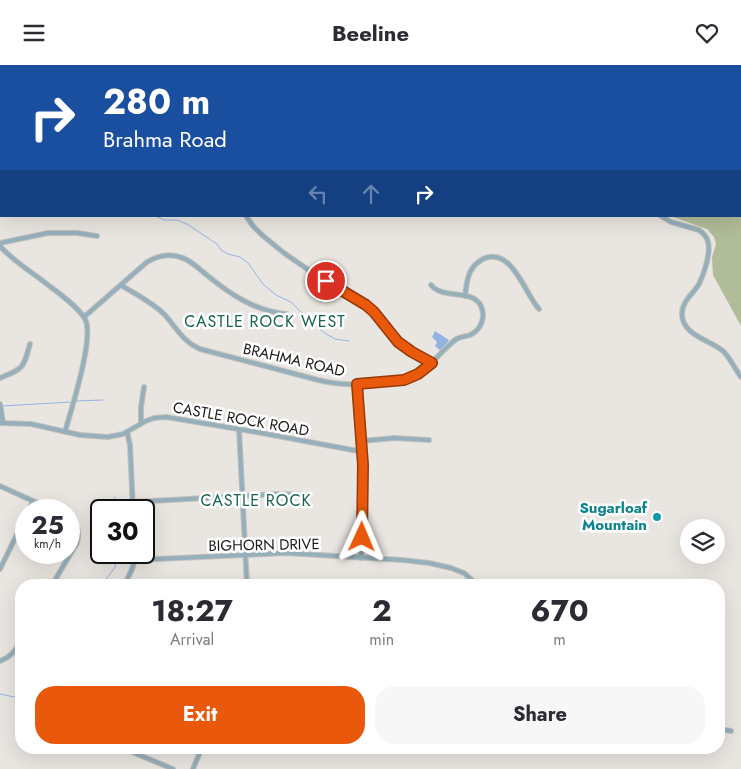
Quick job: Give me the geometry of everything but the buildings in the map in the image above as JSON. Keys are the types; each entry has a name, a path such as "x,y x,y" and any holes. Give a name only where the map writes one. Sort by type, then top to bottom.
{"street":[{"path":"247,217 257,230 284,253 366,305 398,342 432,363"},
{"path":"663,217 699,230 705,235 708,243 707,259 702,277 680,312 690,330 698,337 722,350 741,377"},
{"path":"65,432 87,348 88,329 86,321 49,285 14,260 0,245 48,233 77,233 97,236"},
{"path":"84,317 151,259 161,255 174,255 189,261 218,284 252,305 268,311 286,314"},
{"path":"431,285 437,291 465,296 468,274 472,267 486,258 496,257 504,260 522,280 533,303 539,309"},
{"name":"BRAHMA ROAD","path":"120,285 159,309 192,346 318,380 345,385 404,380 418,374 456,339 473,333 481,324 483,315 480,304 474,298 465,296"},
{"path":"0,378 22,367 30,344"},
{"path":"357,384 363,480 361,558"},
{"path":"141,423 144,387"},
{"path":"0,404 2,423"},
{"name":"CASTLE ROCK ROAD","path":"2,423 31,424 80,435 108,437 118,436 154,418 166,417 362,452"},
{"path":"239,429 247,579"},
{"path":"127,432 130,445 133,499"},
{"path":"362,441 394,438 429,440"},
{"path":"0,486 29,499"},
{"path":"155,500 308,495"},
{"path":"0,569 15,538"},
{"name":"BIGHORN DRIVE","path":"155,559 286,553 416,561 446,567 464,573 471,579"},
{"path":"56,579 64,564"},
{"path":"127,579 134,564"},
{"path":"0,661 15,651"},
{"path":"725,730 731,731"},
{"path":"137,754 173,769"},
{"path":"193,769 199,754"}],"green space":[{"path":"673,217 741,217 741,326 713,275 712,257 716,244 714,237 707,229"}],"water":[{"path":"435,331 449,340 441,351 435,346 437,342 432,337"}],"waterway":[{"path":"158,217 164,220 177,220 187,224 217,244 221,250 240,257 248,263 263,284 276,295 291,302 313,324 335,339 349,341"},
{"path":"76,401 103,400"},
{"path":"2,406 72,402"},
{"path":"106,579 116,564"},
{"path":"0,694 15,697"}],"place":[{"name":"Sugarloaf Mountain","path":"657,517"}],"district":[{"name":"CASTLE ROCK WEST","path":"265,321"},
{"name":"CASTLE ROCK","path":"256,500"}],"route":[{"path":"326,281 366,305 398,342 432,363 418,374 404,380 357,384 363,465 362,537"}]}
